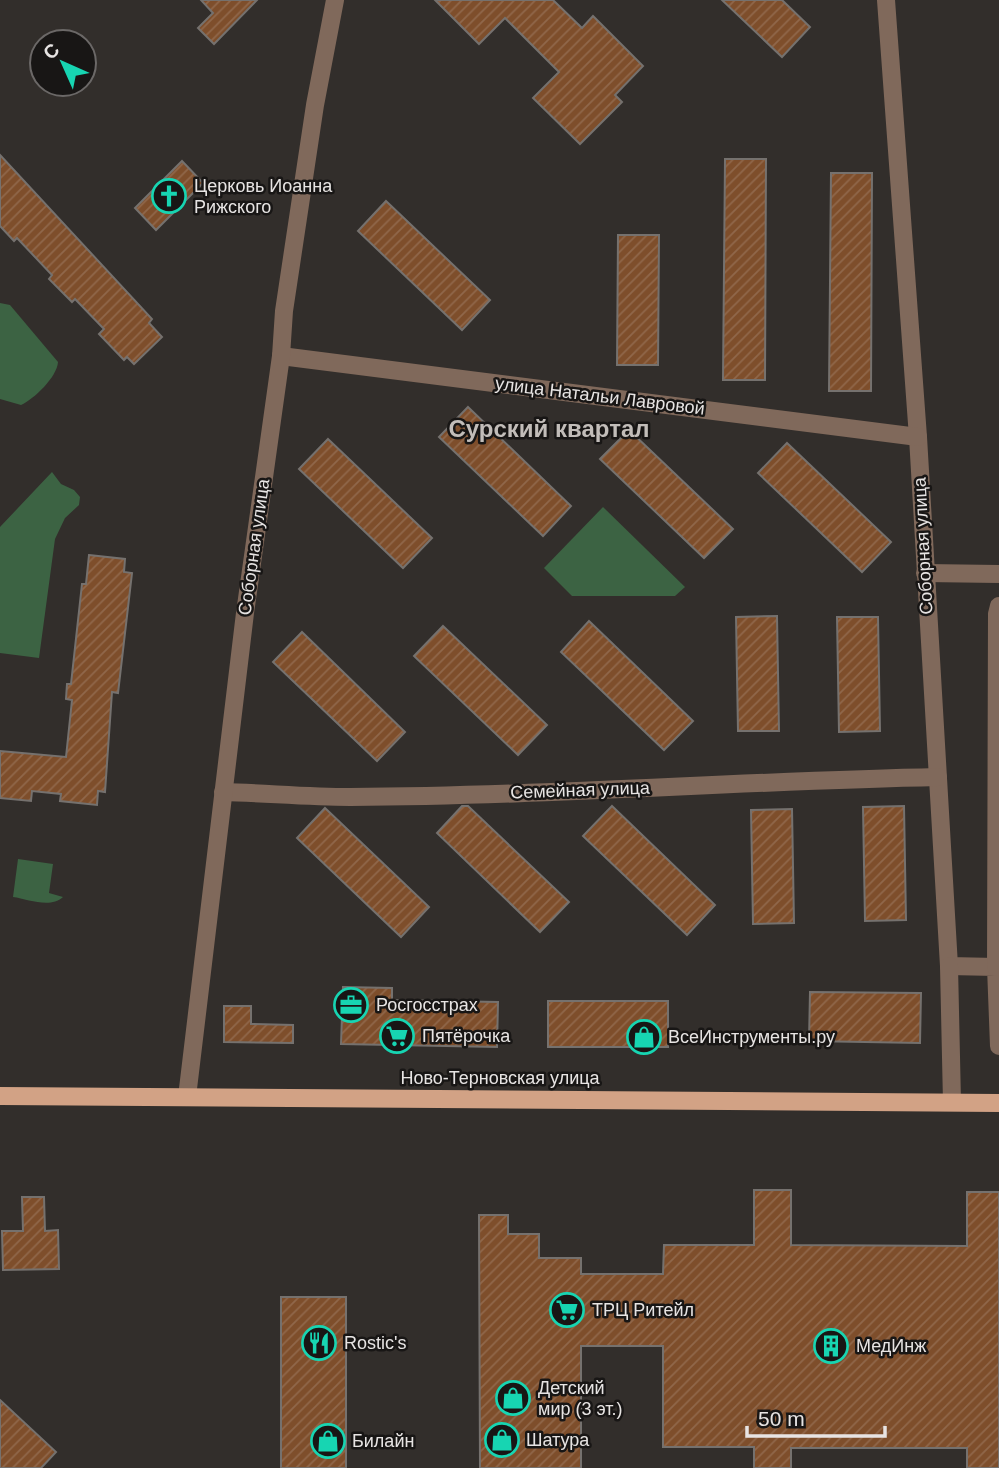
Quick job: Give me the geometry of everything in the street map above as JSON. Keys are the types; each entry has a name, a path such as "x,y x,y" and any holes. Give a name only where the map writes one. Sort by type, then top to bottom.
{"main road":[{"name":"Ново-Терновская улица","path":"0,1096 999,1103"}],"street":[{"name":"Соборная улица","path":"187,1097 217,857 222,792 281,356 284,312 315,105 335,0"},
{"name":"Соборная улица","path":"886,0 918,437 949,966 952,1102"},
{"name":"улица Натальи Лавровой","path":"281,356 918,437"},
{"path":"925,573 999,573"},
{"path":"999,606 996,967 999,1046"},
{"name":"Семейная улица","path":"222,792 348,797 817,779 938,777"},
{"path":"949,966 996,967"}],"green space":[{"path":"0,303 10,305 58,362 54,374 44,387 21,405 0,399"},
{"path":"52,472 61,484 74,490 80,497 79,505 65,518 55,539 39,658 0,653 0,527"},
{"path":"603,507 685,587 675,596 572,596 544,568"},
{"path":"18,859 53,864 49,893 63,897 58,901 45,903 13,897"}],"building":[{"path":"201,0 257,0 214,44 198,28 213,13"},
{"path":"435,0 553,0 582,28 593,16 643,66 615,95 622,102 580,144 533,98 559,72 505,18 479,44"},
{"path":"722,0 782,0 810,27 782,57"},
{"path":"0,155 152,319 149,323 162,337 134,364 127,357 124,360 99,334 104,329 75,299 72,302 49,279 52,275 17,238 14,241 0,226"},
{"path":"725,159 766,159 765,380 723,380"},
{"name":"Церковь Иоанна Рижского","path":"182,161 203,183 156,230 135,208"},
{"path":"831,173 872,173 871,391 829,391"},
{"path":"386,201 490,300 462,330 358,231"},
{"path":"618,235 659,235 658,365 617,365"},
{"path":"468,407 571,506 543,536 439,437"},
{"path":"629,430 733,529 704,558 600,459"},
{"path":"328,439 432,538 403,568 299,469"},
{"path":"787,443 891,542 862,572 758,473"},
{"path":"89,555 125,559 124,572 132,573 118,693 112,692 105,792 98,791 97,805 60,801 61,794 32,791 31,801 0,798 0,751 66,757 72,700 66,699 67,684 71,684 82,584 86,584"},
{"path":"777,616 779,731 738,731 736,617"},
{"path":"837,617 878,617 880,731 839,732"},
{"path":"589,621 693,721 664,750 561,652"},
{"path":"443,626 547,725 518,755 414,656"},
{"path":"302,632 405,732 377,761 273,662"},
{"path":"462,806 468,806 569,902 540,932 437,833"},
{"path":"612,806 715,905 687,935 583,836"},
{"path":"904,806 906,920 865,921 863,807"},
{"path":"325,808 429,907 401,937 297,838"},
{"path":"792,809 794,923 753,924 751,810"},
{"path":"343,987 392,988 392,1000 498,1002 497,1047 341,1044"},
{"path":"810,992 921,993 920,1043 809,1041"},
{"path":"548,1001 668,1001 668,1047 548,1047"},
{"path":"224,1006 251,1006 251,1024 293,1025 293,1043 224,1042"},
{"name":"МедИнж","path":"754,1190 791,1190 791,1245 967,1246 967,1192 999,1192 999,1468 967,1468 967,1448 791,1448 791,1468 754,1468 754,1447 663,1447 663,1346 581,1346 581,1468 480,1468 479,1215 508,1215 508,1234 539,1234 539,1258 581,1258 581,1274 663,1274 664,1245 754,1245"},
{"path":"22,1197 44,1197 45,1231 58,1230 59,1269 3,1270 2,1231 23,1231"},
{"path":"281,1297 346,1297 346,1468 281,1468"},
{"path":"0,1400 56,1452 41,1468 0,1468"}],"place":[{"name":"Церковь Иоанна Рижского","path":"169,196"},
{"name":"Росгосстрах","path":"351,1005"},
{"name":"Пятёрочка","path":"397,1036"},
{"name":"ВсеИнструменты.ру","path":"644,1037"},
{"name":"ТРЦ Ритейл","path":"567,1310"},
{"name":"Rostic's","path":"319,1343"},
{"name":"МедИнж","path":"831,1346"},
{"name":"Детский мир (3 эт.)","path":"513,1398"},
{"name":"Шатура","path":"502,1440"},
{"name":"Билайн","path":"328,1441"}],"district":[{"name":"Сурский квартал","path":"549,429"}]}
